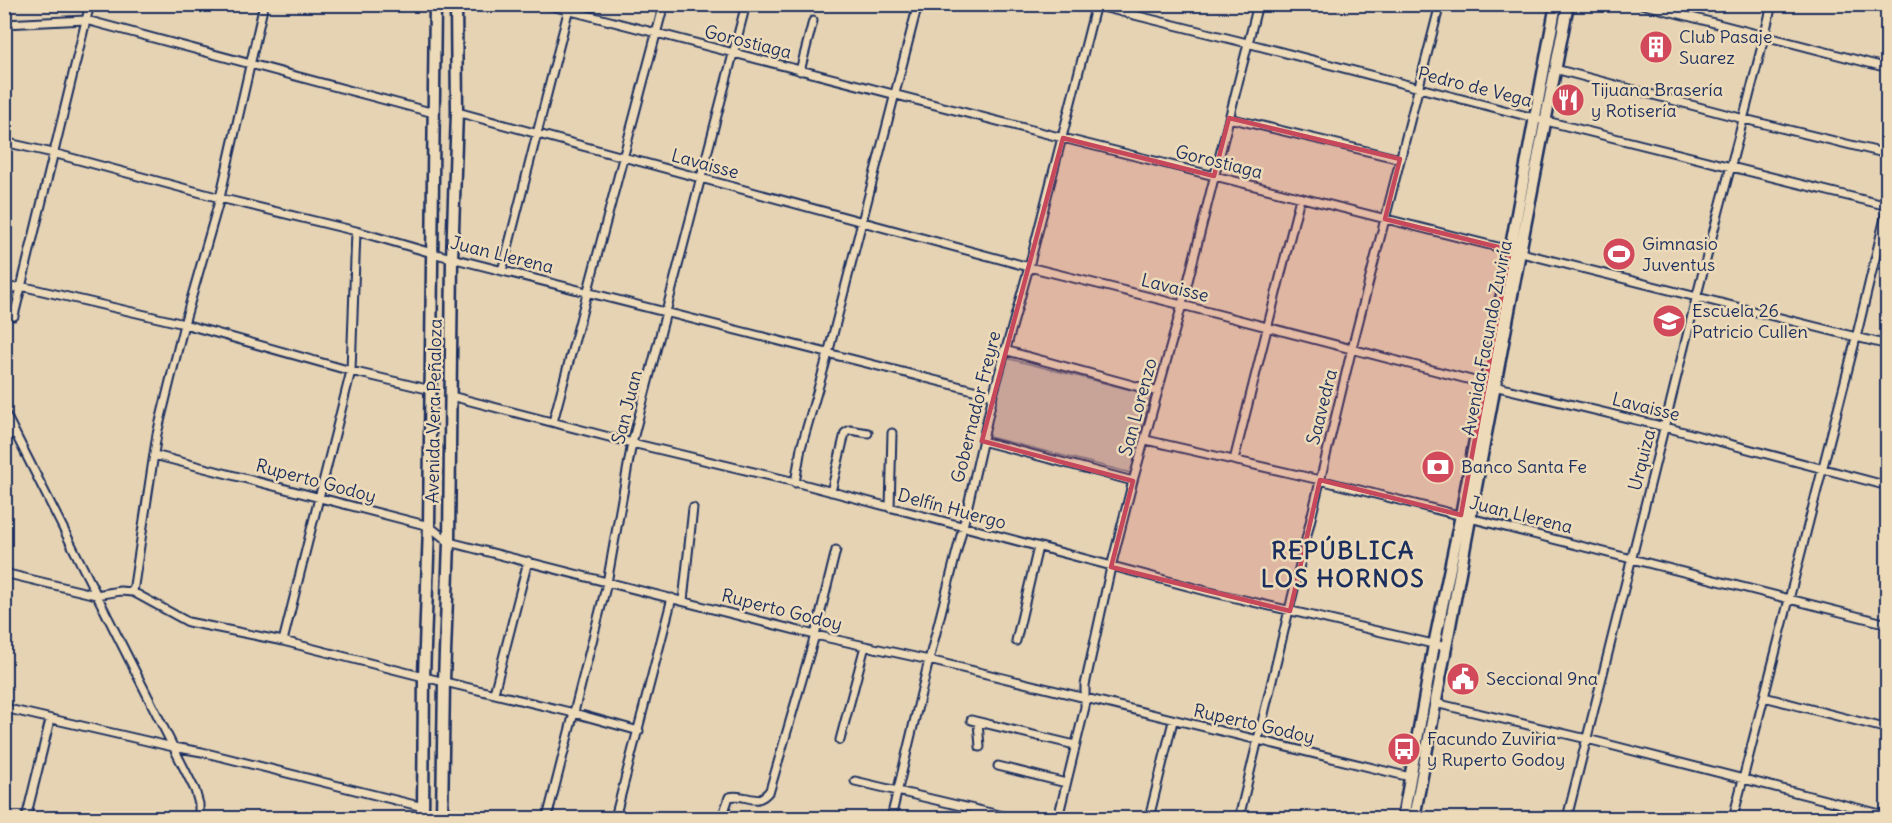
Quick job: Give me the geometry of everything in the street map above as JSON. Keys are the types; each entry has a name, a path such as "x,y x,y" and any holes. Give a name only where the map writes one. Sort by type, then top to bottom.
{"main road":[{"name":"Avenida Vera Peñaloza","path":"423,819 435,4"},
{"name":"Avenida Vera Peñaloza","path":"444,818 444,681 449,542 457,112 456,4"},
{"name":"Avenida Facundo Zuviría","path":"1515,251 1534,118 1556,4"},
{"name":"Avenida Facundo Zuviría","path":"1402,819 1440,646 1515,251 1545,120 1568,4"},
{"name":"Avenida Facundo Zuviría","path":"1414,819 1436,704 1440,646"}],"street":[{"path":"4,302 14,316 90,4"},
{"path":"133,592 157,434 184,324 220,198 264,4"},
{"name":"Gorostiaga","path":"544,4 570,8 656,34 800,71 1887,345"},
{"path":"553,422 664,4"},
{"name":"San Juan","path":"547,819 607,583 632,443 746,4"},
{"path":"795,483 801,448 828,354 918,4"},
{"name":"San Lorenzo","path":"1058,819 1085,707 1085,685 1111,567 1182,305 1258,4"},
{"name":"Saavedra","path":"1239,819 1352,348 1440,4"},
{"path":"1641,4 1764,38 1887,68"},
{"name":"Urquiza","path":"1567,819 1772,4"},
{"name":"Pedro de Vega","path":"1094,5 1887,206"},
{"name":"Gobernador Freyre","path":"891,819 1004,350 1029,267 1063,138 1094,5"},
{"path":"502,271 570,8"},
{"path":"4,24 86,20 434,113"},
{"path":"800,71 813,21"},
{"path":"1555,69 1887,154"},
{"name":"Lavaisse","path":"457,112 1029,267 1665,427 1887,486"},
{"path":"1229,118 1400,159"},
{"name":"Juan Llerena","path":"4,142 993,395"},
{"path":"1234,460 1300,198"},
{"path":"1733,819 1856,338 1887,206"},
{"path":"283,641 351,371 356,231"},
{"path":"4,290 21,286 184,324 351,371 431,390"},
{"path":"1004,350 1158,392"},
{"name":"Delfín Huergo","path":"451,396 831,492 1111,567 1440,646"},
{"path":"4,411 195,790 199,804 199,819"},
{"path":"831,492 845,433 850,430 868,433"},
{"path":"4,432 16,435"},
{"path":"891,508 892,433"},
{"name":"Juan Llerena","path":"1146,440 1466,516 1887,624"},
{"path":"982,441 1133,481"},
{"name":"Ruperto Godoy","path":"154,455 429,526 449,542 607,583 1410,777"},
{"path":"683,601 693,508"},
{"path":"1016,641 1038,547"},
{"path":"722,819 729,797 756,800 765,797 770,790 815,635 836,550"},
{"path":"494,693 528,561"},
{"path":"4,573 96,595 120,591 133,592 188,622 283,641 639,731"},
{"path":"615,819 672,598"},
{"path":"840,740 865,646"},
{"path":"1764,698 1887,729"},
{"path":"1436,704 1587,739 1887,816"},
{"path":"4,708 423,807"},
{"path":"26,819 50,720"},
{"path":"980,747 975,721 1075,745"},
{"path":"1149,819 1173,721"},
{"path":"998,766 1066,783"},
{"path":"855,781 1012,819"}],"highlighted area":[{"path":"1229,118 1400,159 1385,219 1510,250 1461,515 1320,480 1290,611 1111,567 1133,481 982,441 1063,138 1214,176"}],"shaded area":[{"path":"1006,358 1151,395 1131,473 985,436"}],"place":[{"name":"Club Pasaje Suarez","path":"1656,47"},
{"name":"Tijuana Brasería y Rotisería","path":"1568,100"},
{"name":"Gimnasio Juventus","path":"1619,254"},
{"name":"Escuela 26 Patricio Cullen","path":"1669,321"},
{"name":"Banco Santa Fe","path":"1438,467"},
{"name":"Seccional 9na","path":"1463,679"},
{"name":"Facundo Zuviria y Ruperto Godoy","path":"1404,749"}],"district":[{"name":"REPÚBLICA LOS HORNOS","path":"1343,565"}]}
